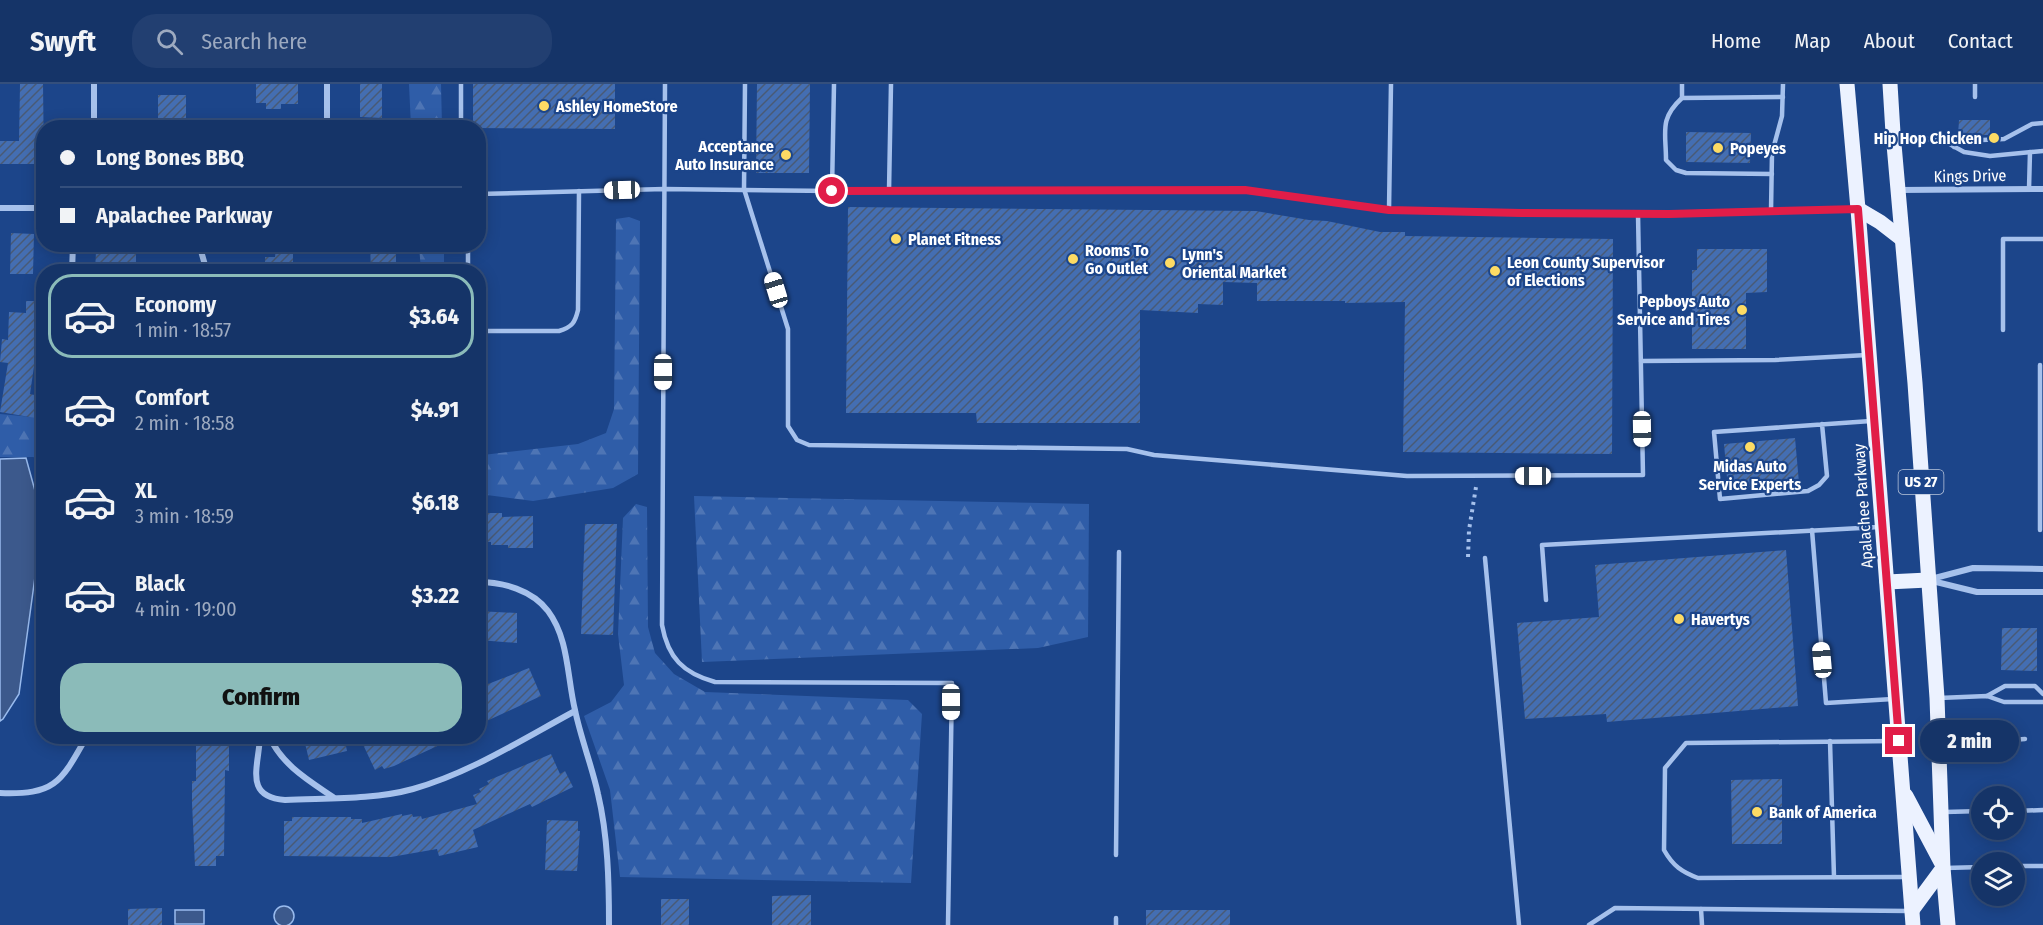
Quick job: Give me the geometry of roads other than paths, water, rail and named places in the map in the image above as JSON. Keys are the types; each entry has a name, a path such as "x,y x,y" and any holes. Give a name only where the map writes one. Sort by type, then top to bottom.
{"main road":[{"name":"Apalachee Parkway","path":"1847,84 1870,354 1912,918"},
{"name":"US 27","path":"1890,84 1897,190 1915,383 1937,698 1943,868 1948,925"},
{"path":"1858,209 1902,239"},
{"path":"1887,582 1928,580"},
{"path":"1903,792 1943,868 1912,918"}],"street":[{"path":"94,84 94,120"},
{"path":"327,84 327,120"},
{"name":"Kings Drive","path":"1897,190 2043,189"},
{"path":"0,208 36,208"},
{"path":"1928,580 1973,568 2043,569"},
{"path":"1928,580 1977,592 2043,592"},
{"path":"486,583 511,586 526,593 546,609 561,632 575,711 598,794 605,841 609,925"},
{"path":"260,744 256,778 263,795 272,799 285,800 374,795 411,789 446,778 575,711"},
{"path":"0,793 25,794 52,787 66,772 82,744"},
{"path":"272,744 275,751 296,772 333,797"}],"lane":[{"path":"461,84 461,120"},
{"path":"665,84 662,625 665,641 674,657 686,669 698,677 715,682 952,683 948,925"},
{"path":"745,84 744,189 788,329 789,426 797,440 809,445 1127,449 1154,454 1407,476 1643,475 1638,214"},
{"path":"832,191 834,84"},
{"path":"889,191 891,84"},
{"path":"1389,210 1391,84"},
{"path":"1682,84 1682,99"},
{"path":"1771,211 1772,153 1781,125 1783,84"},
{"path":"1975,84 1975,97"},
{"path":"1772,174 1686,173 1676,170 1666,160 1666,120 1669,110 1682,99 1783,97"},
{"path":"1954,147 1960,141 2004,139 2032,124 2043,123"},
{"path":"1893,133 1946,142 1964,152 1990,156 2043,151"},
{"path":"2029,189 2030,152"},
{"path":"486,194 664,189 1245,190 1389,210 1638,214 1858,209"},
{"path":"486,331 559,331 570,327 576,321 579,191"},
{"path":"2003,330 2003,239 2043,239"},
{"path":"1641,361 1775,360 1870,354"},
{"path":"2040,364 2042,477 2040,530"},
{"path":"1822,424 1827,476 1819,485 1808,491 1720,499 1714,432 1875,420"},
{"path":"1546,600 1542,545 1883,527"},
{"path":"1812,530 1826,703 1896,699"},
{"path":"1116,855 1119,552"},
{"path":"1485,558 1519,925"},
{"path":"1988,696 2005,686 2035,686 2043,694"},
{"path":"1937,698 1988,696 2004,702 2043,702"},
{"path":"1939,745 2025,739"},
{"path":"1830,741 1834,877"},
{"path":"1899,741 1686,743 1665,768 1664,850 1680,871 1698,878 1909,877"},
{"path":"2025,811 2043,810"},
{"path":"1941,812 1971,811"},
{"path":"2025,866 2043,866"},
{"path":"1943,868 1971,867"},
{"path":"1589,925 1615,908 1701,909 1912,918"},
{"path":"1701,909 1702,925"},
{"path":"1116,918 1116,925"}],"place":[{"name":"Ashley HomeStore","path":"544,106"},
{"name":"Hip Hop Chicken","path":"1994,138"},
{"name":"Popeyes","path":"1718,148"},
{"name":"Acceptance Auto Insurance","path":"786,155"},
{"name":"Planet Fitness","path":"896,239"},
{"name":"Rooms To Go Outlet","path":"1073,259"},
{"name":"Lynn's Oriental Market","path":"1170,263"},
{"name":"Leon County Supervisor of Elections","path":"1495,271"},
{"name":"Pepboys Auto Service and Tires","path":"1742,310"},
{"name":"Midas Auto Service Experts","path":"1750,447"},
{"name":"Havertys","path":"1679,619"},
{"name":"Bank of America","path":"1757,812"}]}
